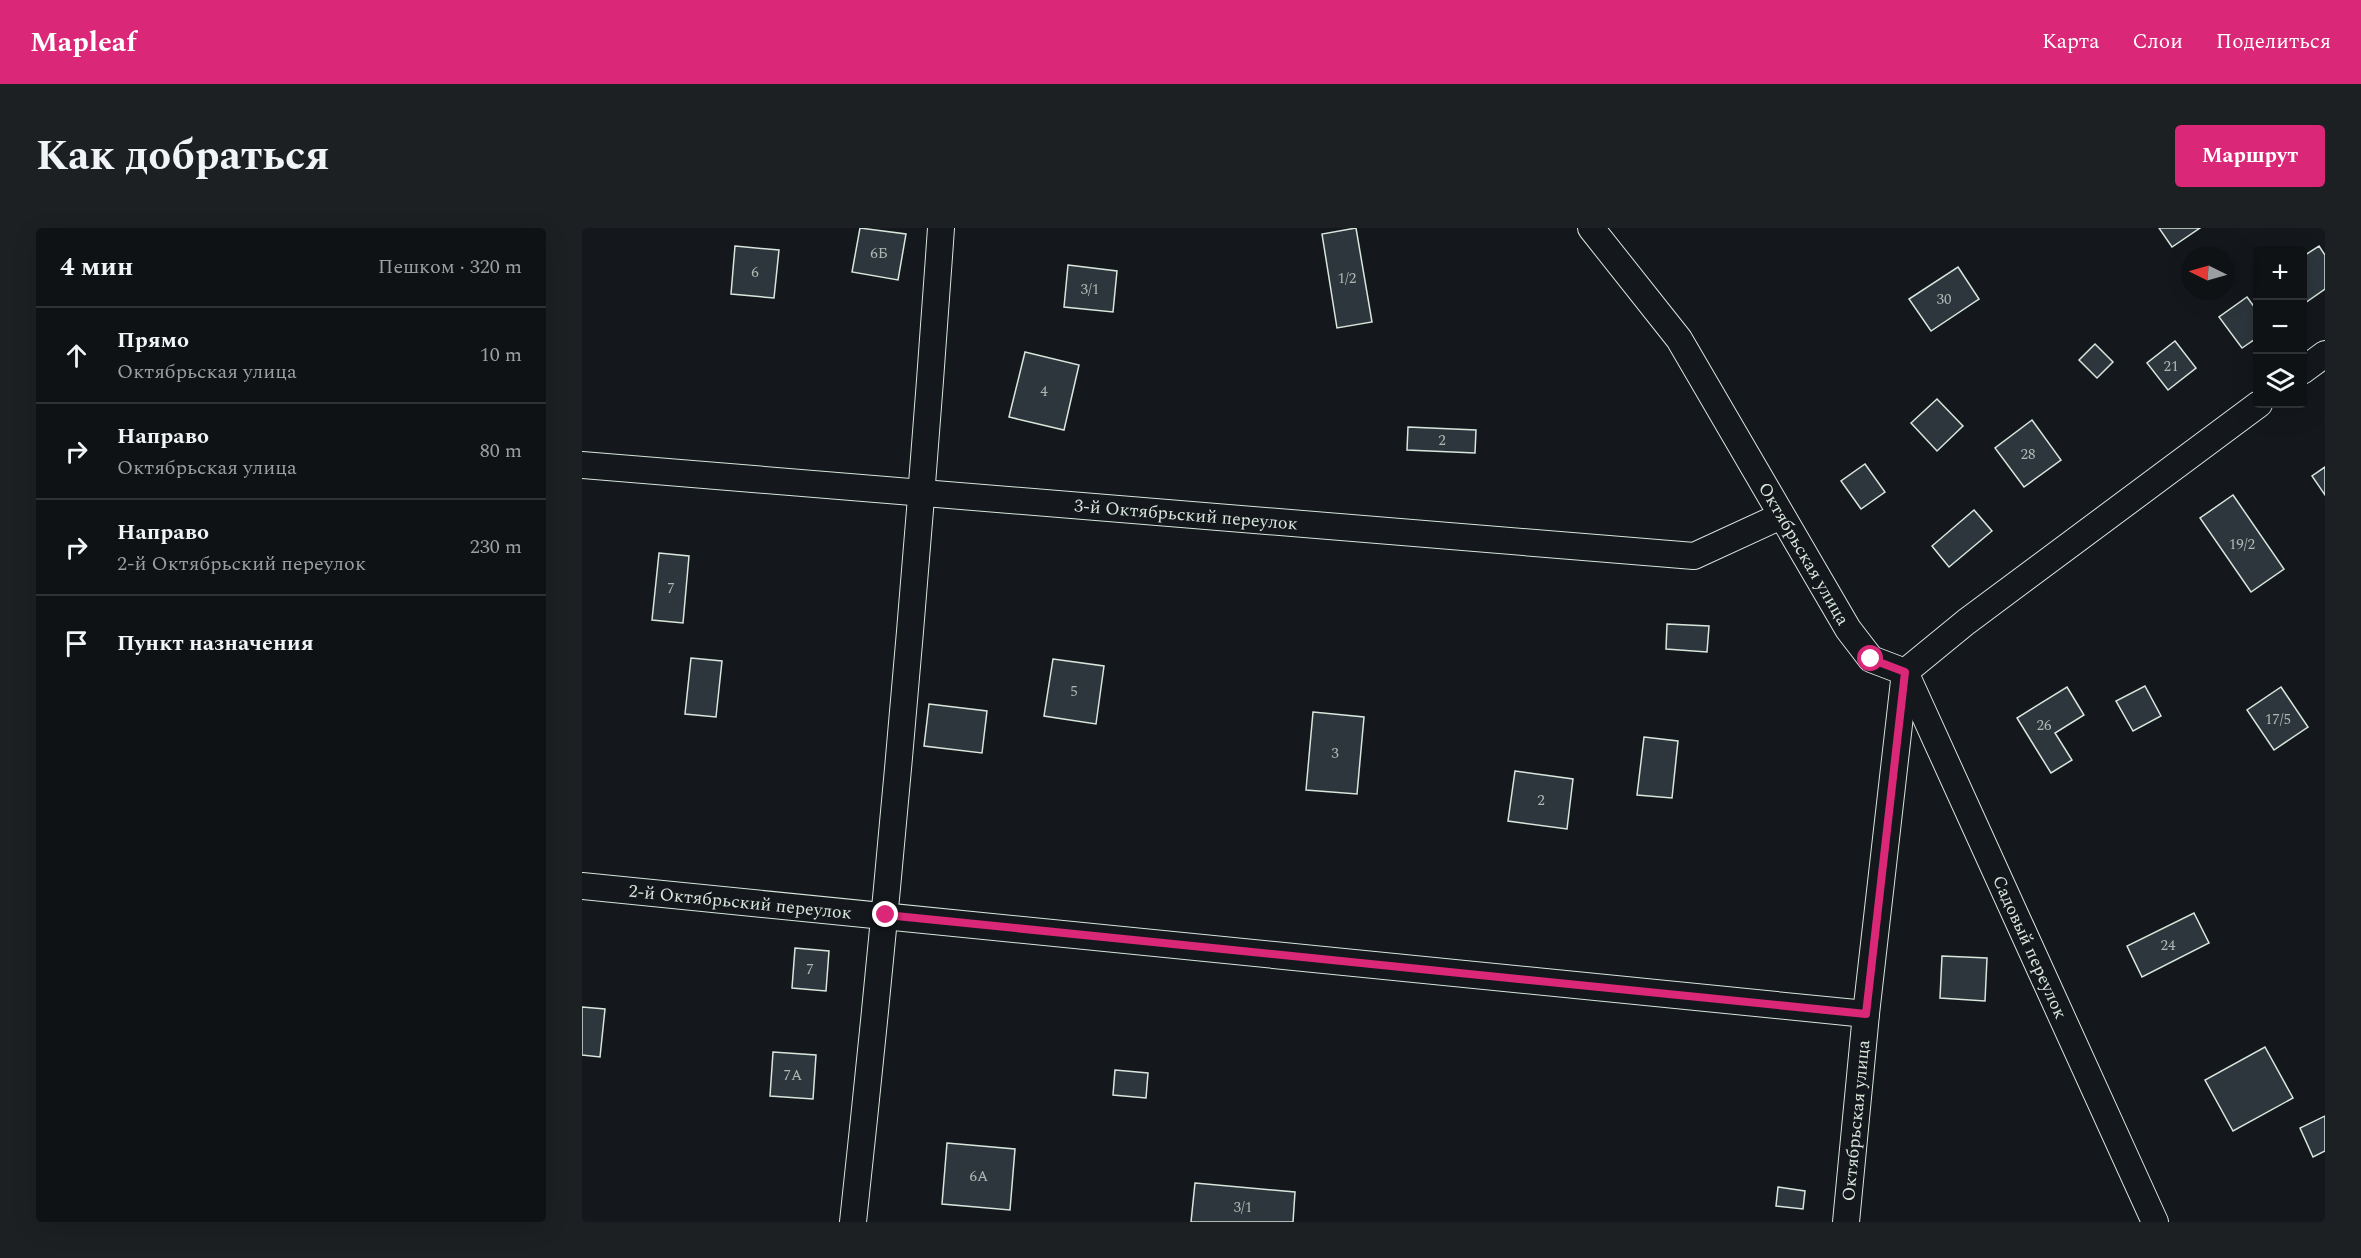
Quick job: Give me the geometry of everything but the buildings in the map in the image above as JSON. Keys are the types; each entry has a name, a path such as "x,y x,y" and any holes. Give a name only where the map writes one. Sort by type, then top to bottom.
{"street":[{"path":"854,1222 886,915 923,493 942,228"},
{"name":"Октябрьская улица","path":"1591,228 1678,339 1848,629 1871,659 1905,672 1866,1014 1846,1222"},
{"path":"2307,367 2325,354"},
{"path":"1905,672 1966,622 2254,408"},
{"name":"3-й Октябрьский переулок","path":"582,465 1694,556 1781,516"},
{"name":"Садовый переулок","path":"1905,672 2155,1222"},
{"name":"2-й Октябрьский переулок","path":"582,886 1866,1014"}],"route":[{"path":"886,915 1866,1014 1905,672 1871,659"}]}
